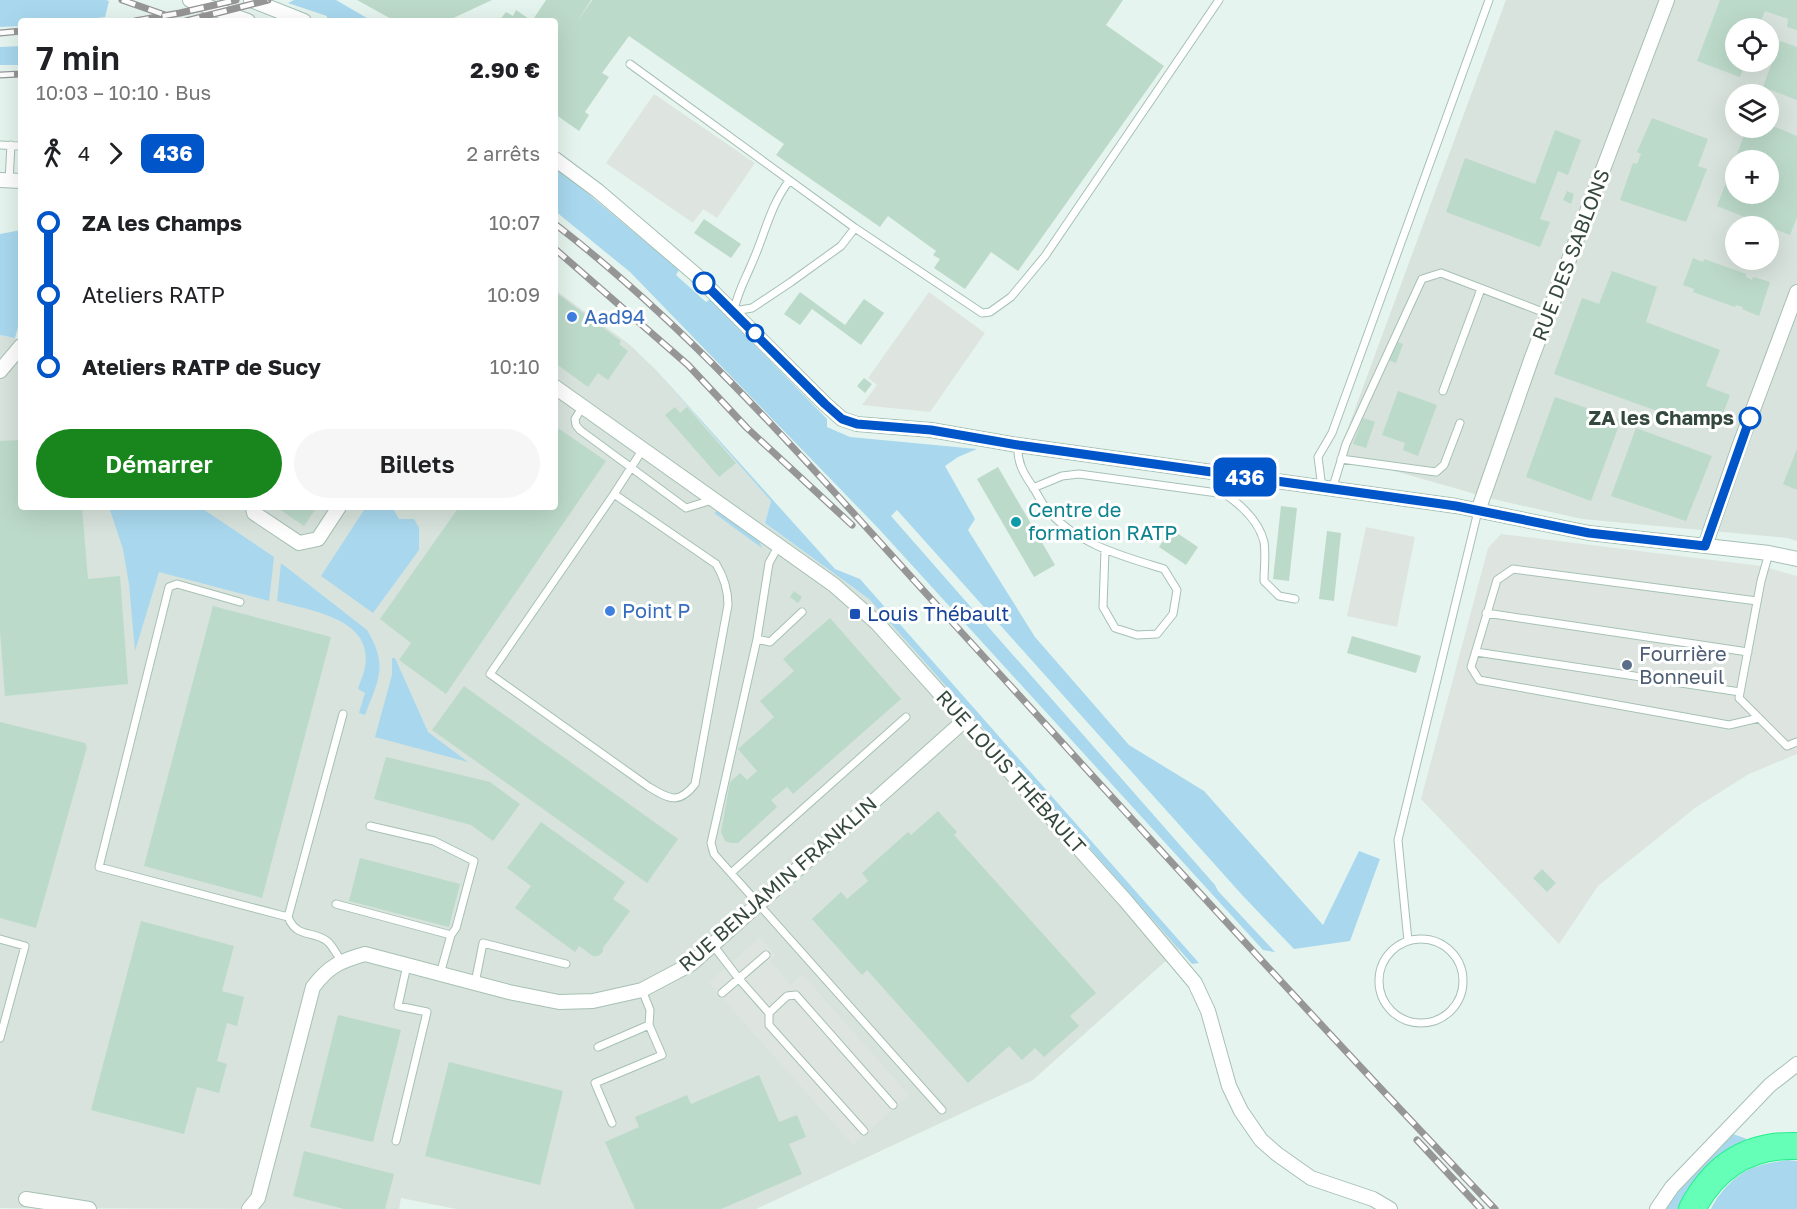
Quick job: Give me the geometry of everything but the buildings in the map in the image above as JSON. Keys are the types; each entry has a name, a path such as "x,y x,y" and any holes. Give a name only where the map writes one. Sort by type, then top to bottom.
{"highway":[{"path":"1692,1209 1709,1181 1731,1164 1758,1150 1797,1146"}],"street":[{"path":"190,0 240,18"},
{"path":"251,0 296,18"},
{"name":"RUE DES SABLONS","path":"1478,511 1548,314 1667,0"},
{"path":"558,161 642,228 734,311 836,415 849,422 931,430 1018,445 1478,511 1589,533 1769,553 1797,559"},
{"path":"1705,546 1797,292"},
{"path":"0,371 18,350"},
{"name":"RUE LOUIS THÉBAULT","path":"558,389 834,585 877,623 1125,900 1195,984 1208,1011 1228,1086 1241,1111 1261,1140 1311,1178 1373,1199 1390,1209"},
{"path":"254,510 254,513 299,543 318,539 337,510"},
{"name":"RUE BENJAMIN FRANKLIN","path":"249,1209 258,1198 313,987 324,972 341,961 365,954 559,1002 593,1001 642,990 691,964 965,720"},
{"path":"1657,1209 1672,1187 1770,1085 1797,1064"},
{"path":"26,1199 88,1209"}],"lane":[{"path":"630,64 855,228 982,313 990,312 1011,297 1045,256 1219,0"},
{"path":"1327,489 1318,457 1332,433 1489,0"},
{"path":"0,145 18,146"},
{"path":"10,181 12,145"},
{"path":"789,181 770,212 752,263 737,293 734,311 752,308 791,282 842,246 855,228"},
{"path":"1327,489 1422,279 1441,273 1548,314"},
{"path":"1443,391 1481,289"},
{"path":"583,406 575,419 580,430 686,508 714,499"},
{"path":"1341,459 1437,472 1444,465 1460,423"},
{"path":"1018,445 1017,457 1021,470 1048,511 1080,537 1105,550 1164,569 1177,590 1173,614 1157,634 1137,635 1115,628 1103,607 1105,550"},
{"path":"614,494 716,564 726,585 728,605 695,784 679,798 671,799 662,795 490,674 643,449"},
{"path":"1034,488 1062,476 1079,474 1225,494 1240,504 1254,522 1264,542 1264,581 1279,596 1295,598"},
{"path":"1408,941 1398,840 1478,511"},
{"path":"779,545 770,563 757,639 711,843 714,854 942,1110"},
{"path":"1769,553 1757,601 1739,698 1787,746 1797,742"},
{"path":"1757,601 1513,569 1497,580 1472,667 1479,680 1729,725 1759,718"},
{"path":"240,602 177,584 169,587 99,867 288,917"},
{"path":"757,639 770,642 802,612"},
{"path":"1486,613 1748,652"},
{"path":"1476,652 1740,692"},
{"path":"341,961 328,942 316,936 308,936 292,926 288,917 344,714"},
{"path":"731,873 906,717"},
{"path":"370,826 435,841 474,861 456,928 451,935 440,974"},
{"path":"336,904 451,935"},
{"path":"0,939 25,946 0,1038"},
{"path":"1428,940 1447,948 1456,958 1461,970 1463,984 1456,1003 1442,1017 1429,1022 1416,1022 1403,1018 1392,1011 1381,992 1380,971 1386,958 1395,947 1408,941 1428,940"},
{"path":"475,983 483,943 566,964"},
{"path":"713,945 769,1013 769,1025 864,1131"},
{"path":"722,993 766,955"},
{"path":"396,1142 427,1012 398,1006 407,965"},
{"path":"612,1123 595,1083 662,1055 649,1025 650,1010 642,990"},
{"path":"769,1013 787,996 796,995 893,1106"},
{"path":"598,1047 649,1025"}],"shaded area":[{"path":"0,0 109,1 105,17 18,18 18,26 0,27"},
{"path":"294,0 336,0 367,18 327,18 327,16 288,3"},
{"path":"1506,0 1797,0 1797,541 1788,538 1582,519 1493,499 1338,455"},
{"path":"18,46 18,65 0,65 0,47"},
{"path":"654,94 755,163 717,218 703,209 693,223 606,163"},
{"path":"558,169 679,270 676,275 706,302 710,299 827,419 827,427 850,437 977,449 958,457 945,466 975,519 968,530 1035,637 1129,745 1204,791 1323,925 1359,851 1380,859 1350,941 1294,949 1243,896 897,510 891,516 1218,891 1275,952 1263,950 878,528 630,272 558,213"},
{"path":"18,231 18,327 15,338 0,335 0,234"},
{"path":"558,292 629,344 656,370 771,501 765,523 869,599 1179,949 1033,1080 756,1209 456,1209 401,1198 399,1209 0,1208 0,335 15,338 18,342 18,510 110,510 115,524 112,510 558,510"},
{"path":"929,292 985,333 930,412 862,405 877,385 868,378"},
{"path":"656,370 835,569 860,579 1199,963 1192,964 869,599 765,523 771,501"},
{"path":"110,510 204,510 274,557 269,601 159,572 135,651 129,584 123,549"},
{"path":"364,510 394,510 399,519 414,519 419,528 419,550 373,613 321,576"},
{"path":"718,511 759,541 762,548 714,513"},
{"path":"1366,527 1415,537 1397,627 1347,616"},
{"name":"Fourrière Bonneuil","path":"1501,534 1761,566 1797,576 1797,754 1749,774 1695,808 1598,886 1559,944 1421,799 1488,548"},
{"path":"281,563 367,630 374,642 378,653 379,672 365,715 359,713 365,693 358,689 365,667 365,651 360,637 337,619 277,601"},
{"path":"392,658 395,658 428,732 468,762 375,737 392,675"},
{"path":"760,937 776,956 770,961 791,985 802,974 909,1095 853,1145 709,983"},
{"path":"1733,1134 1747,1139 1716,1159 1679,1209 1666,1209 1673,1197"},
{"path":"1787,1160 1797,1161 1797,1209 1711,1209 1735,1178 1759,1166"}],"railway":[{"path":"122,0 165,15"},
{"path":"152,18 236,0"},
{"path":"198,18 268,0"},
{"path":"0,33 18,31"},
{"path":"0,75 18,74"},
{"path":"558,226 659,313 757,409 1286,986 1495,1209"},
{"path":"558,252 688,365 747,428 852,525"},
{"path":"1417,1140 1481,1209"}],"bus line":[{"name":"436","path":"704,283 836,415 849,422 931,430 1018,445 1456,506 1589,533 1705,546 1750,418"}],"place":[{"name":"Aad94","path":"572,317"},
{"name":"ZA les Champs","path":"1750,418"},
{"name":"Centre de formation RATP","path":"1016,522"},
{"name":"Point P","path":"610,611"},
{"name":"Louis Thébault","path":"855,614"},
{"name":"Fourrière Bonneuil","path":"1627,665"}]}
